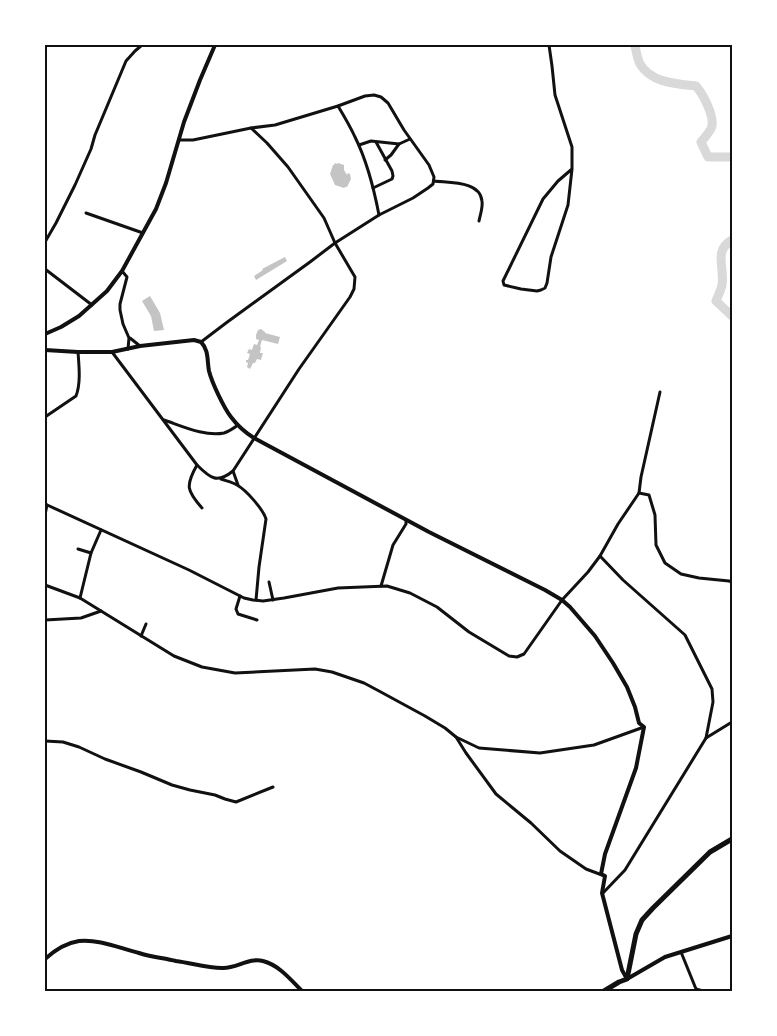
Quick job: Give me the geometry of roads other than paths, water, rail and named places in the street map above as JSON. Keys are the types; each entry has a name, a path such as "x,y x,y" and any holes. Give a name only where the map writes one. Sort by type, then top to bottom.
{"highway":[{"path":"604,991 628,979 636,934 642,920 710,852 732,839"}],"street":[{"path":"45,242 75,185 91,149 113,88 126,61 142,45"},
{"path":"45,334 79,316 107,291 122,271 144,234 166,183 184,122 215,45"},
{"path":"549,45 555,95 572,147 572,169 568,205 553,251 545,288 536,291 504,285 503,281 538,208 550,190 572,169"},
{"path":"179,140 193,140 275,125 365,96 374,95 381,97 388,103 410,139 429,165 434,181 428,188 379,215 336,243 201,342"},
{"path":"338,106 359,145 373,188 379,215"},
{"path":"221,479 233,472 299,369 350,297 354,289 356,276 336,243 324,218 288,167 251,128"},
{"path":"359,145 371,142 399,144 410,139"},
{"path":"373,188 392,179 393,176 376,142"},
{"path":"385,160 399,144"},
{"path":"434,181 464,184 478,191 483,204 479,221"},
{"path":"86,213 144,234"},
{"path":"45,269 92,305"},
{"path":"122,271 127,277 120,310 129,338 128,349"},
{"path":"129,338 140,346"},
{"path":"45,350 112,352 140,346 194,340 201,342 206,349 212,378 229,414 247,433 406,520 562,600 595,636 613,662 627,687 639,723 644,727"},
{"path":"45,417 76,396 78,392 78,352"},
{"path":"112,352 197,465 207,475 238,485"},
{"path":"45,515 46,504 240,596 256,600 273,600 338,588 381,586 397,588 436,608 501,652 517,657 524,654 562,600 600,556 618,524 639,493 660,392"},
{"path":"163,420 200,432 218,434 230,431 238,425"},
{"path":"197,465 189,484 193,498 202,508"},
{"path":"233,472 238,485 261,508 266,519 256,600"},
{"path":"639,493 649,495 655,514 656,545 665,563 681,574 732,582"},
{"path":"381,586 393,545 406,524 406,520"},
{"path":"80,598 91,553 101,530"},
{"path":"78,549 91,553"},
{"path":"600,556 623,580 685,635 712,689 713,702 706,738 625,870 602,893"},
{"path":"269,582 273,600"},
{"path":"45,585 80,598 174,656 202,667 234,673 315,669 332,672 364,683 426,716 456,737 479,748 540,753 594,745 644,727"},
{"path":"240,596 236,609 238,614 257,620"},
{"path":"45,620 81,618 101,611"},
{"path":"141,636 146,624"},
{"path":"706,738 732,722"},
{"path":"605,876 601,874 605,854 636,768 644,727"},
{"path":"456,737 496,794 531,823 560,852 586,869 605,876"},
{"path":"45,741 63,742 79,747 172,784 236,802 273,787"},
{"path":"605,876 602,893 622,970 628,979 665,957 732,936"},
{"path":"45,959 59,948 69,943 80,941 98,942 140,954 211,967 225,968 251,960 261,960 270,963 280,970 302,991"},
{"path":"681,952 697,990 703,991"}],"waterway":[{"path":"635,45 640,64 651,75 665,81 696,86 705,99 712,121 708,134 701,142 708,157 732,157"},
{"path":"732,240 726,244 721,254 723,278 716,301 732,316"}]}
